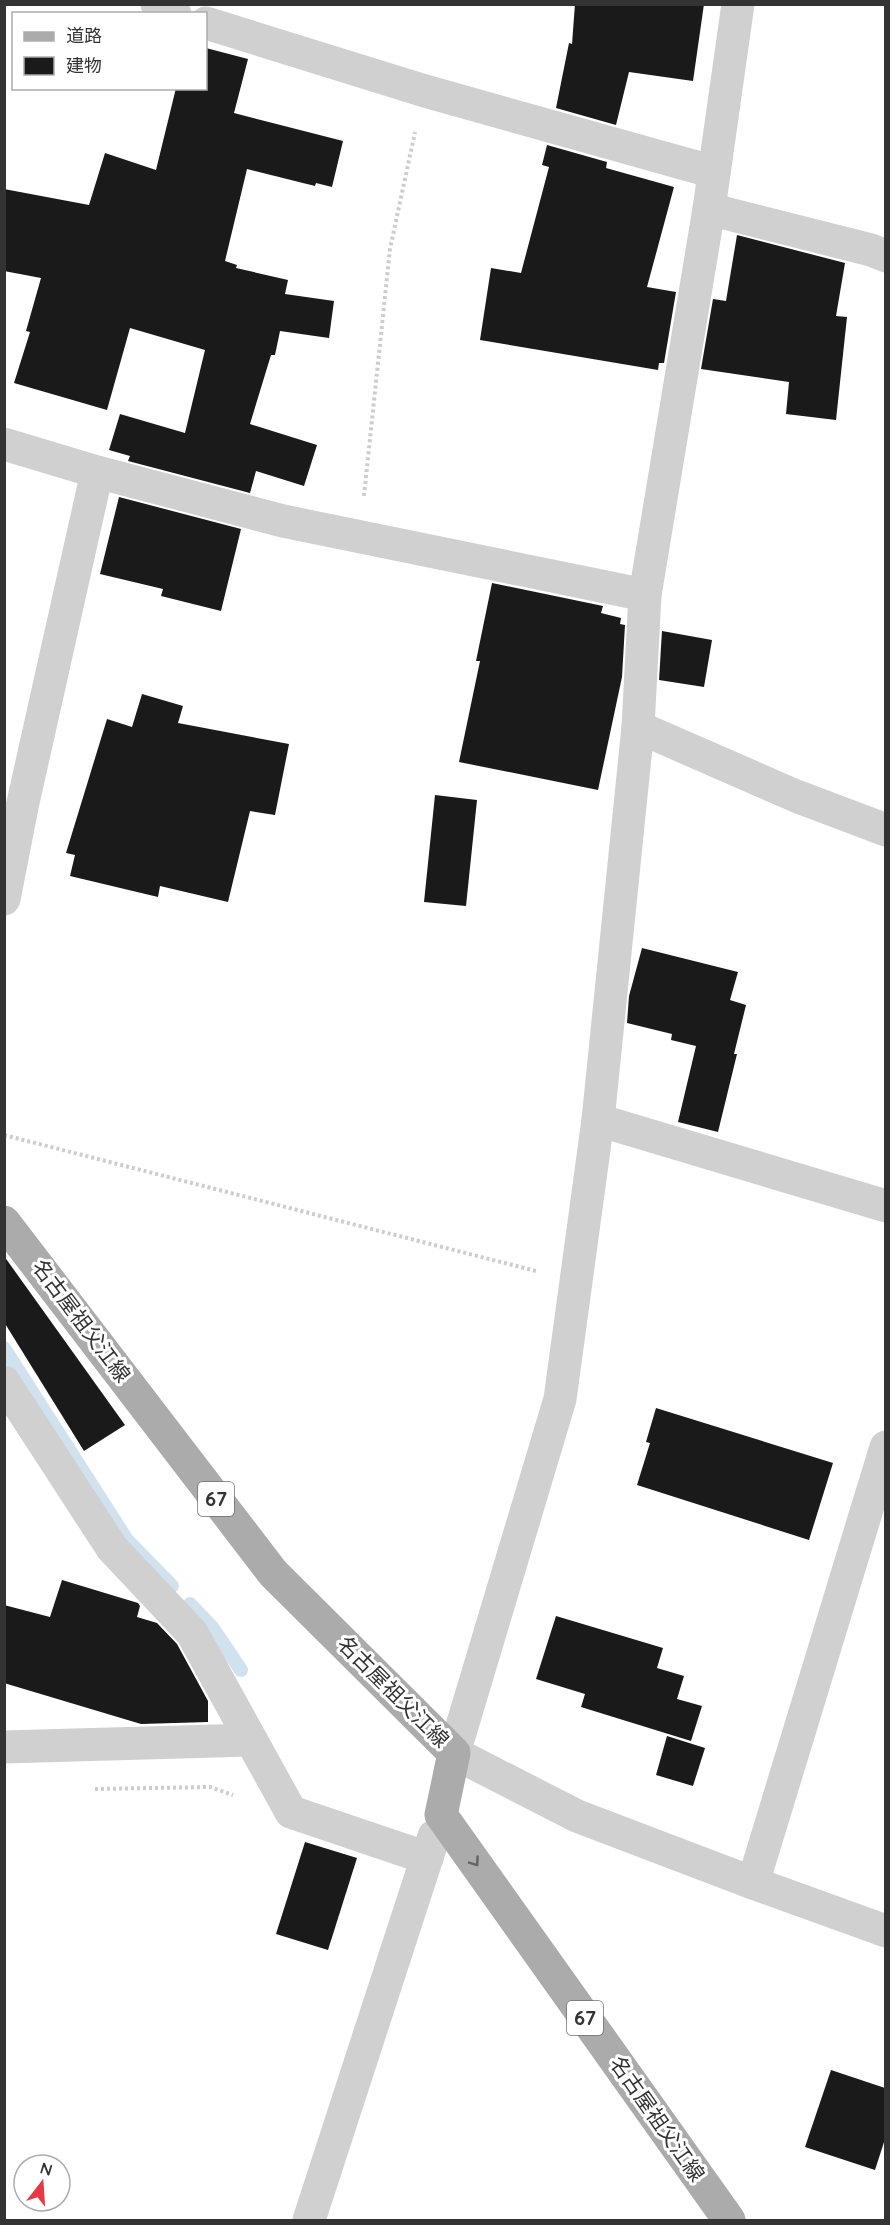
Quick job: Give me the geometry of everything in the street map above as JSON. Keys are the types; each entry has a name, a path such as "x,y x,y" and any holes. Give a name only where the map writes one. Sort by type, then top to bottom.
{"main road":[{"name":"名古屋祖父江線","path":"4,1222 273,1573 454,1753 441,1815 729,2220"}],"street":[{"path":"738,4 709,209 645,595 638,727 598,1120 560,1399 454,1753 577,1816 885,1931"},
{"path":"207,23 424,91 714,172"},
{"path":"709,209 871,250 885,256"},
{"path":"4,444 283,521 645,595"},
{"path":"4,899 13,806 97,471"},
{"path":"638,727 796,796 885,830"},
{"path":"598,1120 885,1206"},
{"path":"4,1382 112,1548 192,1633 291,1812 428,1858"},
{"path":"753,1883 880,1483 885,1447"},
{"path":"4,1748 251,1740"},
{"path":"309,2220 441,1815"}],"path":[{"path":"359,537 390,249 424,91"},
{"path":"4,1135 575,1281"},
{"path":"84,1790 210,1787 291,1812"}],"building":[{"path":"575,4 704,4 693,81 629,72 616,125 556,108 569,43 572,44"},
{"path":"207,48 248,59 234,113 343,141 332,187 316,183 315,186 247,169 225,261 237,265 236,268 288,280 285,294 334,301 329,338 280,331 275,355 271,355 250,424 317,445 304,486 256,471 250,493 128,461 130,456 109,450 120,414 185,433 205,350 130,328 107,410 14,383 30,332 26,331 41,278 4,271 4,189 89,205 105,153 156,170 176,90 207,90"},
{"path":"547,145 607,162 606,168 674,187 647,287 676,292 664,363 659,363 658,370 480,340 491,268 521,273 549,167 542,165"},
{"path":"737,235 845,263 836,316 847,317 836,420 786,414 789,382 701,369 713,299 726,301"},
{"path":"119,497 241,529 221,611 161,596 163,589 100,574"},
{"path":"492,583 603,606 601,613 621,618 620,624 625,625 622,677 598,790 459,762 480,661 476,661"},
{"path":"662,631 712,640 704,687 659,680"},
{"path":"142,694 183,706 178,723 289,744 275,815 250,811 228,902 160,886 158,897 70,876 75,855 66,853 107,719 132,727"},
{"path":"435,795 477,800 466,906 424,902"},
{"path":"642,948 738,972 730,1000 746,1005 718,1132 678,1122 696,1046 671,1040 672,1034 627,1023 629,996"},
{"path":"4,1256 125,1425 84,1451 4,1322"},
{"path":"656,1408 833,1463 809,1540 637,1485 650,1443 646,1442"},
{"path":"62,1580 138,1603 140,1606 137,1617 157,1623 177,1644 208,1701 208,1722 141,1724 4,1683 4,1605 50,1617"},
{"path":"556,1616 663,1648 657,1668 684,1676 677,1699 702,1706 691,1741 581,1707 585,1694 536,1679"},
{"path":"667,1736 705,1748 693,1786 656,1775"},
{"path":"305,1842 357,1858 328,1950 276,1934"},
{"path":"831,2070 885,2088 885,2139 875,2170 805,2147"}],"waterway":[{"path":"4,1348 127,1540 172,1586"},
{"path":"190,1604 212,1627 241,1670"}]}
